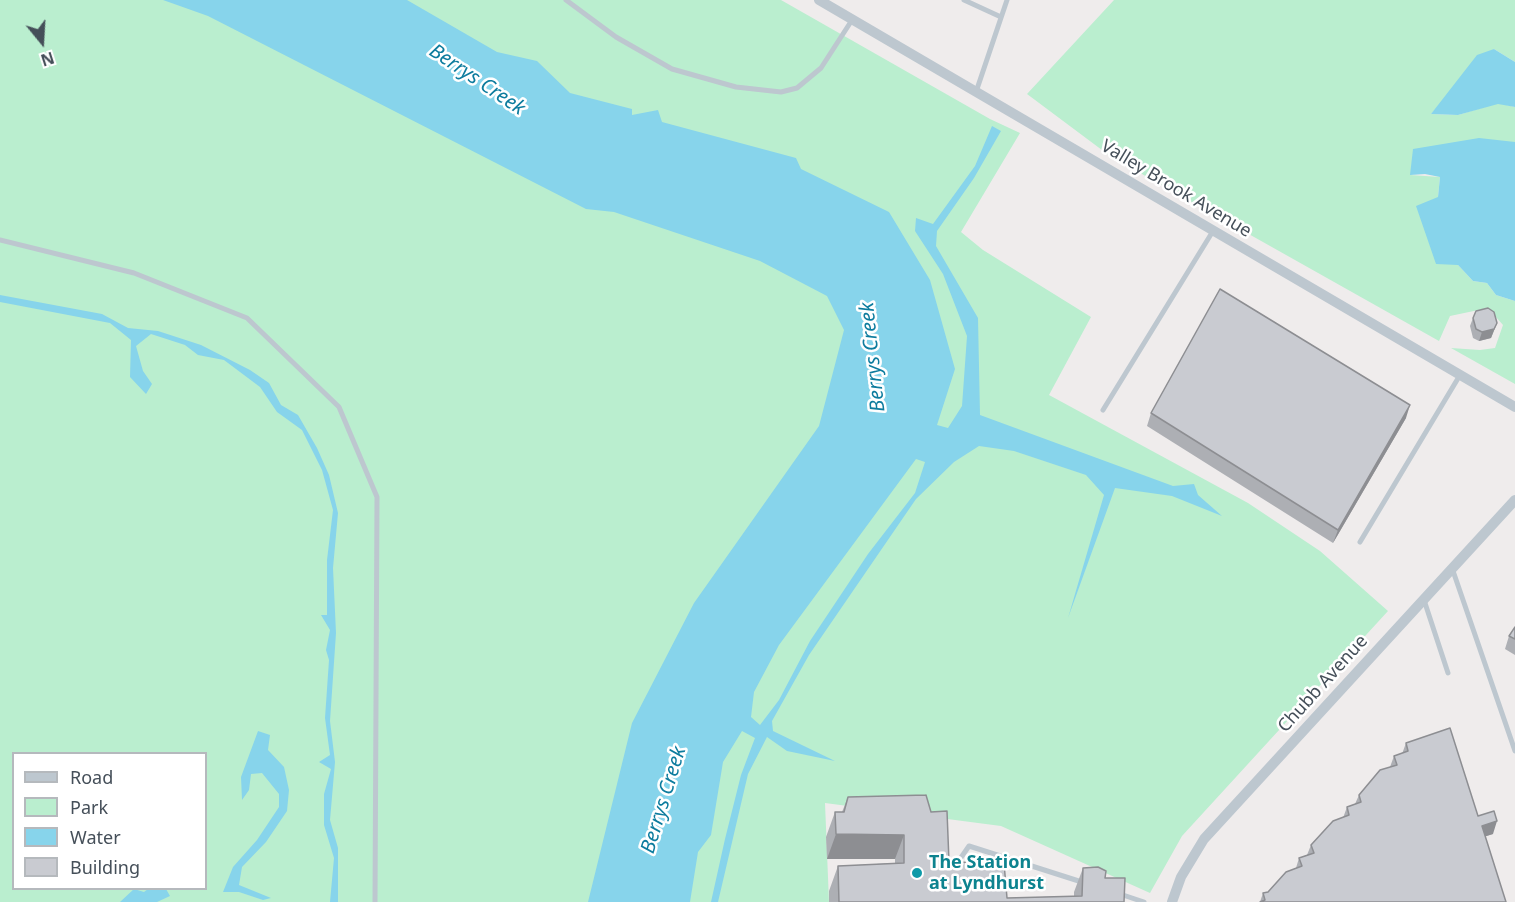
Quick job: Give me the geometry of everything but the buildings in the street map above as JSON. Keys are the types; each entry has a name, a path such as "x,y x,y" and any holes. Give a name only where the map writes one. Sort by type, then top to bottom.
{"street":[{"name":"Valley Brook Avenue","path":"819,0 1515,407"},
{"name":"Chubb Avenue","path":"1172,902 1181,877 1204,839 1515,500"}],"lane":[{"path":"566,0 616,37 672,69 736,87 781,92 797,88 821,68 852,20"},
{"path":"964,0 1001,16"},
{"path":"975,93 1007,0"},
{"path":"1103,410 1213,231"},
{"path":"0,240 134,273 247,318 339,407 377,497 375,902"},
{"path":"1360,542 1460,375"},
{"path":"1452,568 1515,751"},
{"path":"1424,599 1448,673"},
{"path":"970,870 961,869 960,859 969,846 1091,885"},
{"path":"978,870 987,870 996,855"},
{"path":"1112,892 1144,902"}],"green space":[{"path":"0,0 781,0 990,119 1020,133 961,232 983,250 1091,317 1049,395 1248,503 1320,551 1388,611 1182,836 1150,893 1001,826 825,803 829,902 0,902"},
{"path":"1114,0 1515,0 1515,62 1494,49 1431,114 1458,115 1498,103 1515,107 1515,142 1410,175 1440,177 1438,197 1458,265 1473,281 1487,283 1496,295 1515,301 1515,384 1451,348 1480,350 1495,348 1503,325 1488,308 1450,316 1439,341 1110,156 1027,94"}],"water":[{"name":"Berrys Creek","path":"163,0 407,0 497,52 537,61 570,93 632,109 632,115 658,110 662,122 796,158 801,169 889,212 930,280 955,369 937,425 948,428 962,406 967,336 943,274 915,231 916,218 933,224 975,166 992,126 1001,131 974,178 937,231 936,246 978,318 980,415 1173,486 1194,484 1198,495 1222,516 1172,496 1115,488 1068,618 1104,495 1086,475 1014,451 979,446 954,462 916,499 809,655 772,721 773,731 835,761 787,751 767,737 748,774 718,902 711,902 725,839 741,775 755,738 742,731 723,762 711,835 698,852 690,902 588,902 632,723 694,603 819,426 844,330 827,296 760,261 614,212 586,209 208,16","holes":["916,459 925,462 915,493 868,554 810,641 779,700 760,725 751,717 754,692 779,645"]},
{"path":"1494,49 1515,62 1515,107 1498,104 1458,115 1431,114 1477,55"},
{"path":"1479,138 1515,142 1515,301 1496,295 1487,283 1473,281 1458,265 1436,264 1416,206 1438,197 1440,177 1425,174 1410,175 1413,149"},
{"path":"0,295 102,314 128,328 158,331 201,345 250,370 269,383 281,405 298,415 317,448 329,475 338,513 333,568 336,633 330,721 335,762 330,820 338,848 338,902 330,902 334,858 324,825 324,794 331,769 319,762 330,755 325,718 329,660 326,650 330,630 321,615 327,615 327,560 333,510 322,470 302,430 277,412 260,387 224,360 198,355 185,345 151,334 136,346 143,371 152,384 146,394 130,377 131,340 110,323 0,302"},
{"path":"258,731 270,735 268,750 284,767 289,790 287,811 266,842 242,867 239,885 271,898 263,900 239,892 223,892 233,867 257,840 279,807 279,794 262,773 251,774 249,790 242,800 241,777"},
{"path":"133,890 144,892 167,890 170,896 157,902 120,902"}],"place":[{"name":"The Station at Lyndhurst","path":"917,873"}]}
